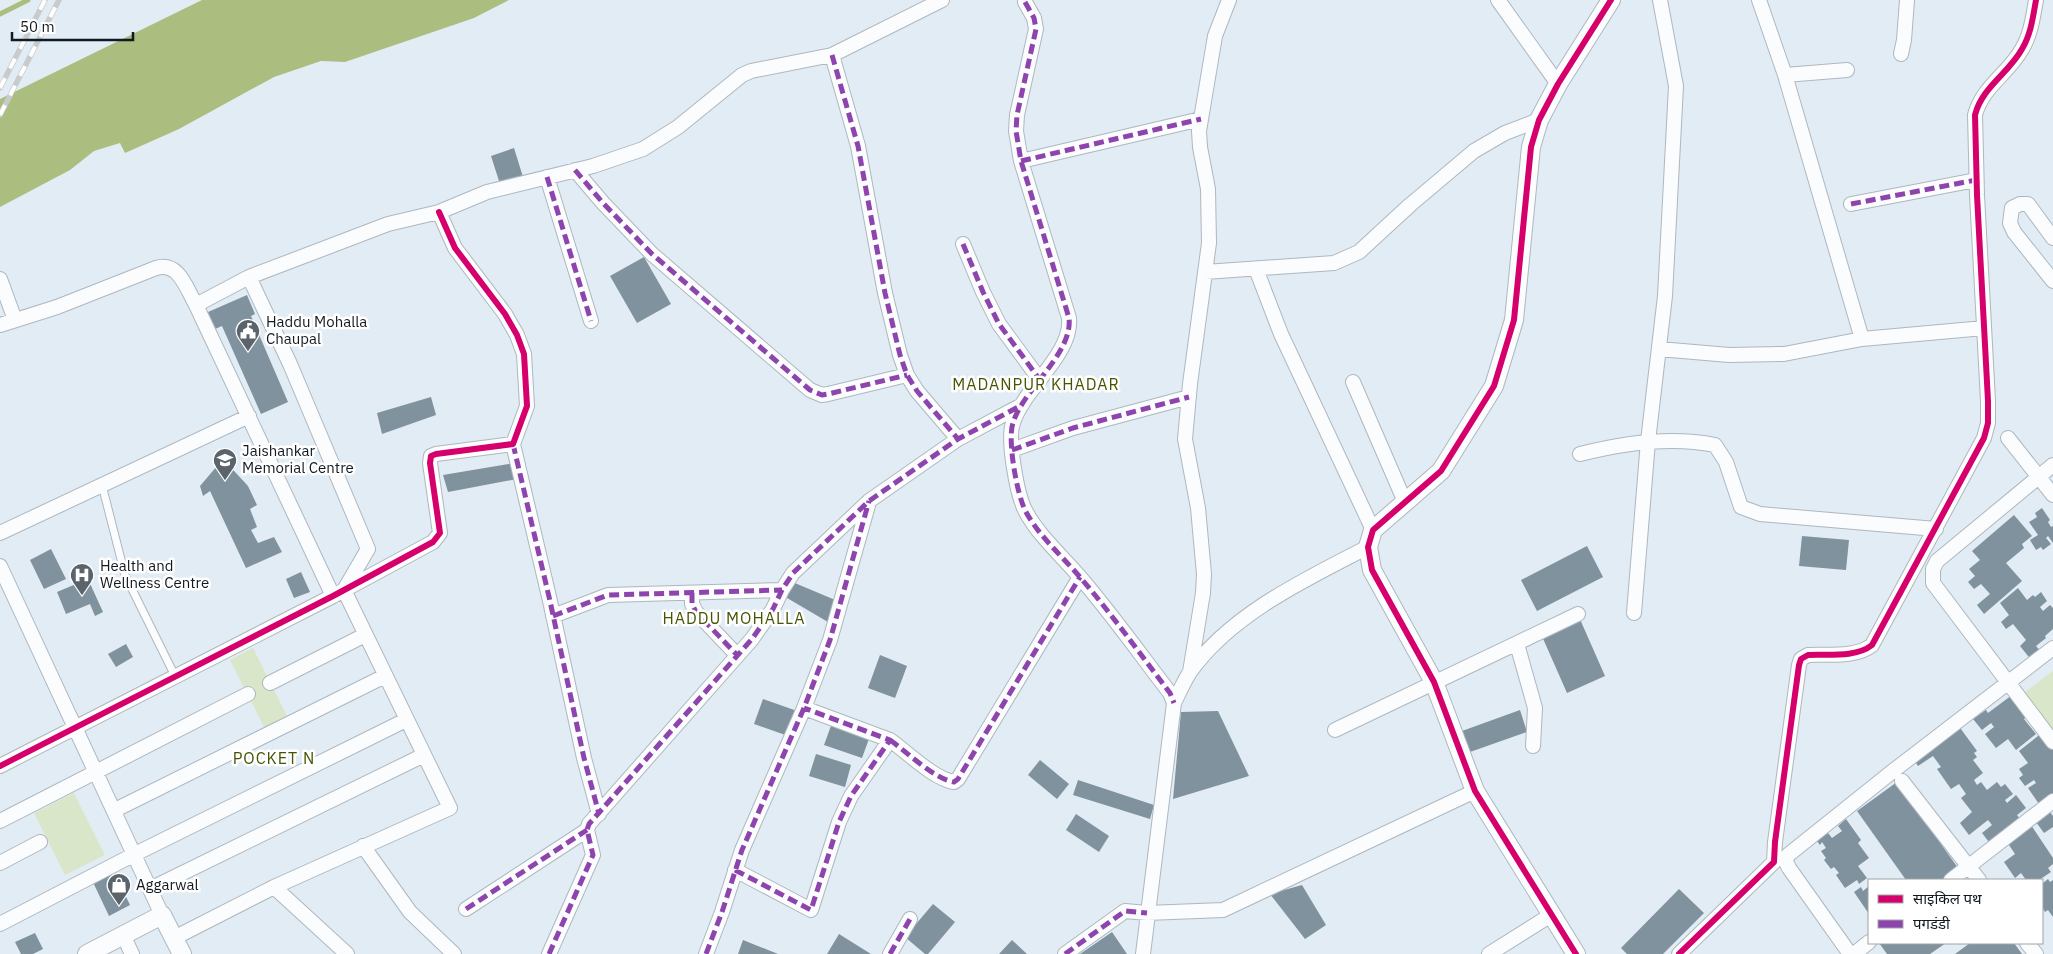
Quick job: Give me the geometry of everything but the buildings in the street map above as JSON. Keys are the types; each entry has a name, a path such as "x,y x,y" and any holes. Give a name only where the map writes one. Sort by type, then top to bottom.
{"street":[{"path":"196,305 249,277 388,224 439,212 487,192 575,170 643,149 656,143 678,127 742,75 751,71 832,55 942,0"},
{"path":"1190,672 1203,593 1204,574 1198,508 1185,439 1210,243 1208,189 1200,147 1201,119 1215,36 1229,0"},
{"path":"1498,0 1558,84"},
{"path":"1143,954 1174,703 1190,672 1222,636 1297,584 1370,539 1405,502 1442,468 1494,386 1514,320 1531,147 1538,120 1610,0"},
{"path":"1634,613 1648,441 1665,296 1676,86 1660,0"},
{"path":"1759,0 1785,75 1862,339"},
{"path":"1901,54 1907,0"},
{"path":"1679,954 1774,862 1796,685 1799,665 1802,659 1808,655 1858,652 1866,650 1872,645 1987,432 1988,401 1974,127 1977,104 2022,50 2031,29 2036,0"},
{"path":"1024,1 1034,18 1036,29 1017,115 1016,131 1021,161 1070,326 1065,341 1022,404 1012,424 1012,450 1020,500 1025,511 1044,537 1080,577 1170,693 1174,703"},
{"path":"832,55 858,146 884,293 900,355 907,375 917,391 958,439"},
{"path":"1785,75 1847,70"},
{"path":"1021,161 1201,119"},
{"path":"1205,272 1334,263 1360,252 1410,205 1474,151 1505,133 1538,120"},
{"path":"575,170 603,203 652,254 810,390 822,395 907,375"},
{"path":"547,177 591,321"},
{"path":"1851,204 1976,180"},
{"path":"2053,238 2028,204 2020,204 2012,208 2010,223 2014,232 2053,281"},
{"path":"439,212 455,248 505,314 517,335 524,354 527,406 513,444 584,758 599,814"},
{"path":"963,244 983,292 1000,324 1040,380"},
{"path":"0,325 57,306 162,266 168,266 176,272 196,305 249,416 339,593 365,635 386,676 450,808 274,887 178,946 0,566"},
{"path":"1256,269 1281,334 1370,539 1372,570 1434,682 1475,790 1576,954"},
{"path":"249,277 290,364 368,549 339,593"},
{"path":"0,279 15,320"},
{"path":"1659,349 1756,356 1784,354 1862,339 1984,328"},
{"path":"1353,382 1405,502"},
{"path":"1012,450 1073,428 1189,397"},
{"path":"549,954 593,855 587,830 589,824 737,655 773,610 782,590 794,573 869,501 958,439 1022,404"},
{"path":"0,533 249,416"},
{"path":"2008,438 2053,495"},
{"path":"1580,454 1606,447 1648,441 1715,445 1726,462 1741,507 1749,511 1760,514 1936,529"},
{"path":"0,766 339,593 437,539 440,532 430,463 433,455 513,444"},
{"path":"2053,465 1937,561 1933,569 1933,583 2053,742"},
{"path":"706,954 735,870 804,708 838,616 869,501"},
{"path":"804,708 890,740 928,769 948,781 954,782 958,779 1080,577"},
{"path":"553,616 608,595 782,590"},
{"path":"692,593 692,604 696,612 737,655"},
{"path":"1335,730 1578,614"},
{"path":"270,683 365,635"},
{"path":"1517,644 1535,708 1533,746"},
{"path":"1868,943 1852,954 1789,868 1786,862 1788,855 2053,648"},
{"path":"115,810 386,676"},
{"path":"0,821 248,694"},
{"path":"0,924 135,854 406,720"},
{"path":"735,870 811,910 839,822 851,796 890,740"},
{"path":"150,888 424,755"},
{"path":"1902,781 1978,879"},
{"path":"1065,954 1125,911 1147,913 1223,910 1475,790"},
{"path":"1951,879 2053,801"},
{"path":"466,909 587,830"},
{"path":"0,863 40,842"},
{"path":"363,846 410,912 454,954"},
{"path":"274,887 348,954"},
{"path":"87,954 162,915"},
{"path":"1489,954 1492,950 1552,915"},
{"path":"890,954 910,919"},
{"path":"123,935 132,954"},
{"path":"2028,944 2036,954"}],"lane":[{"path":"102,486 125,576 175,676"}],"shaded area":[{"path":"202,0 509,0 474,18 345,62 321,61 274,77 179,129 125,153 120,143 94,151 70,170 0,207 0,99"},
{"path":"253,648 288,718 265,729 230,660"},
{"path":"2053,671 2053,739 2021,695"},
{"path":"74,793 105,855 65,875 34,813"}],"waterway":[{"path":"0,14 28,0"}],"railway":[{"path":"0,88 45,0"},
{"path":"0,115 59,0"}],"marked path":[{"path":"1025,2 1034,18 1036,29 1017,115 1016,131 1021,161 1069,318 1068,331 1063,345 1056,358 1018,410 1013,423 1011,441 1016,481 1019,494 1031,521 1114,619 1170,693 1174,703"},
{"path":"832,55 858,146 885,293 900,355 907,375 917,391 958,439"},
{"path":"1021,161 1201,119"},
{"path":"575,170 603,203 652,254 810,390 822,395 907,375"},
{"path":"547,177 591,321"},
{"path":"1851,204 1976,180"},
{"path":"963,244 999,324 1040,380"},
{"path":"1012,450 1073,428 1189,397"},
{"path":"549,954 593,855 587,830 589,824 752,639 773,609 793,573 869,501 958,439 1022,405"},
{"path":"513,444 584,758 599,814"},
{"path":"706,954 742,850 804,708 830,640 869,501"},
{"path":"890,740 938,776 954,782 958,779 1080,577"},
{"path":"553,616 608,595 782,590"},
{"path":"692,593 692,604 696,612 737,655"},
{"path":"735,870 811,910 839,822 851,796 890,740 804,708"},
{"path":"466,909 587,830"},
{"path":"1065,954 1125,911 1147,913"},
{"path":"890,954 910,919"}],"cycle path":[{"path":"1576,954 1475,791 1434,682 1372,570 1368,547 1373,530 1441,471 1494,386 1514,320 1531,147 1539,120 1558,84 1611,0"},
{"path":"1679,954 1774,862 1775,842 1801,659 1808,655 1850,654 1872,645 1984,438 1988,423 1988,401 1977,195 1975,115 1983,96 2017,58 2025,43 2036,0"},
{"path":"0,766 333,596 433,542 440,533 430,463 431,456 513,444 527,406 524,354 517,335 505,314 455,248 439,212"}],"place":[{"name":"Haddu Mohalla Chaupal","path":"248,352"},
{"name":"Jaishankar Memorial Centre","path":"225,481"},
{"name":"Health and Wellness Centre","path":"82,596"},
{"name":"Aggarwal","path":"119,906"}],"district":[{"name":"MADANPUR KHADAR","path":"1036,384"},
{"name":"HADDU MOHALLA","path":"734,618"},
{"name":"POCKET N","path":"274,758"}]}
